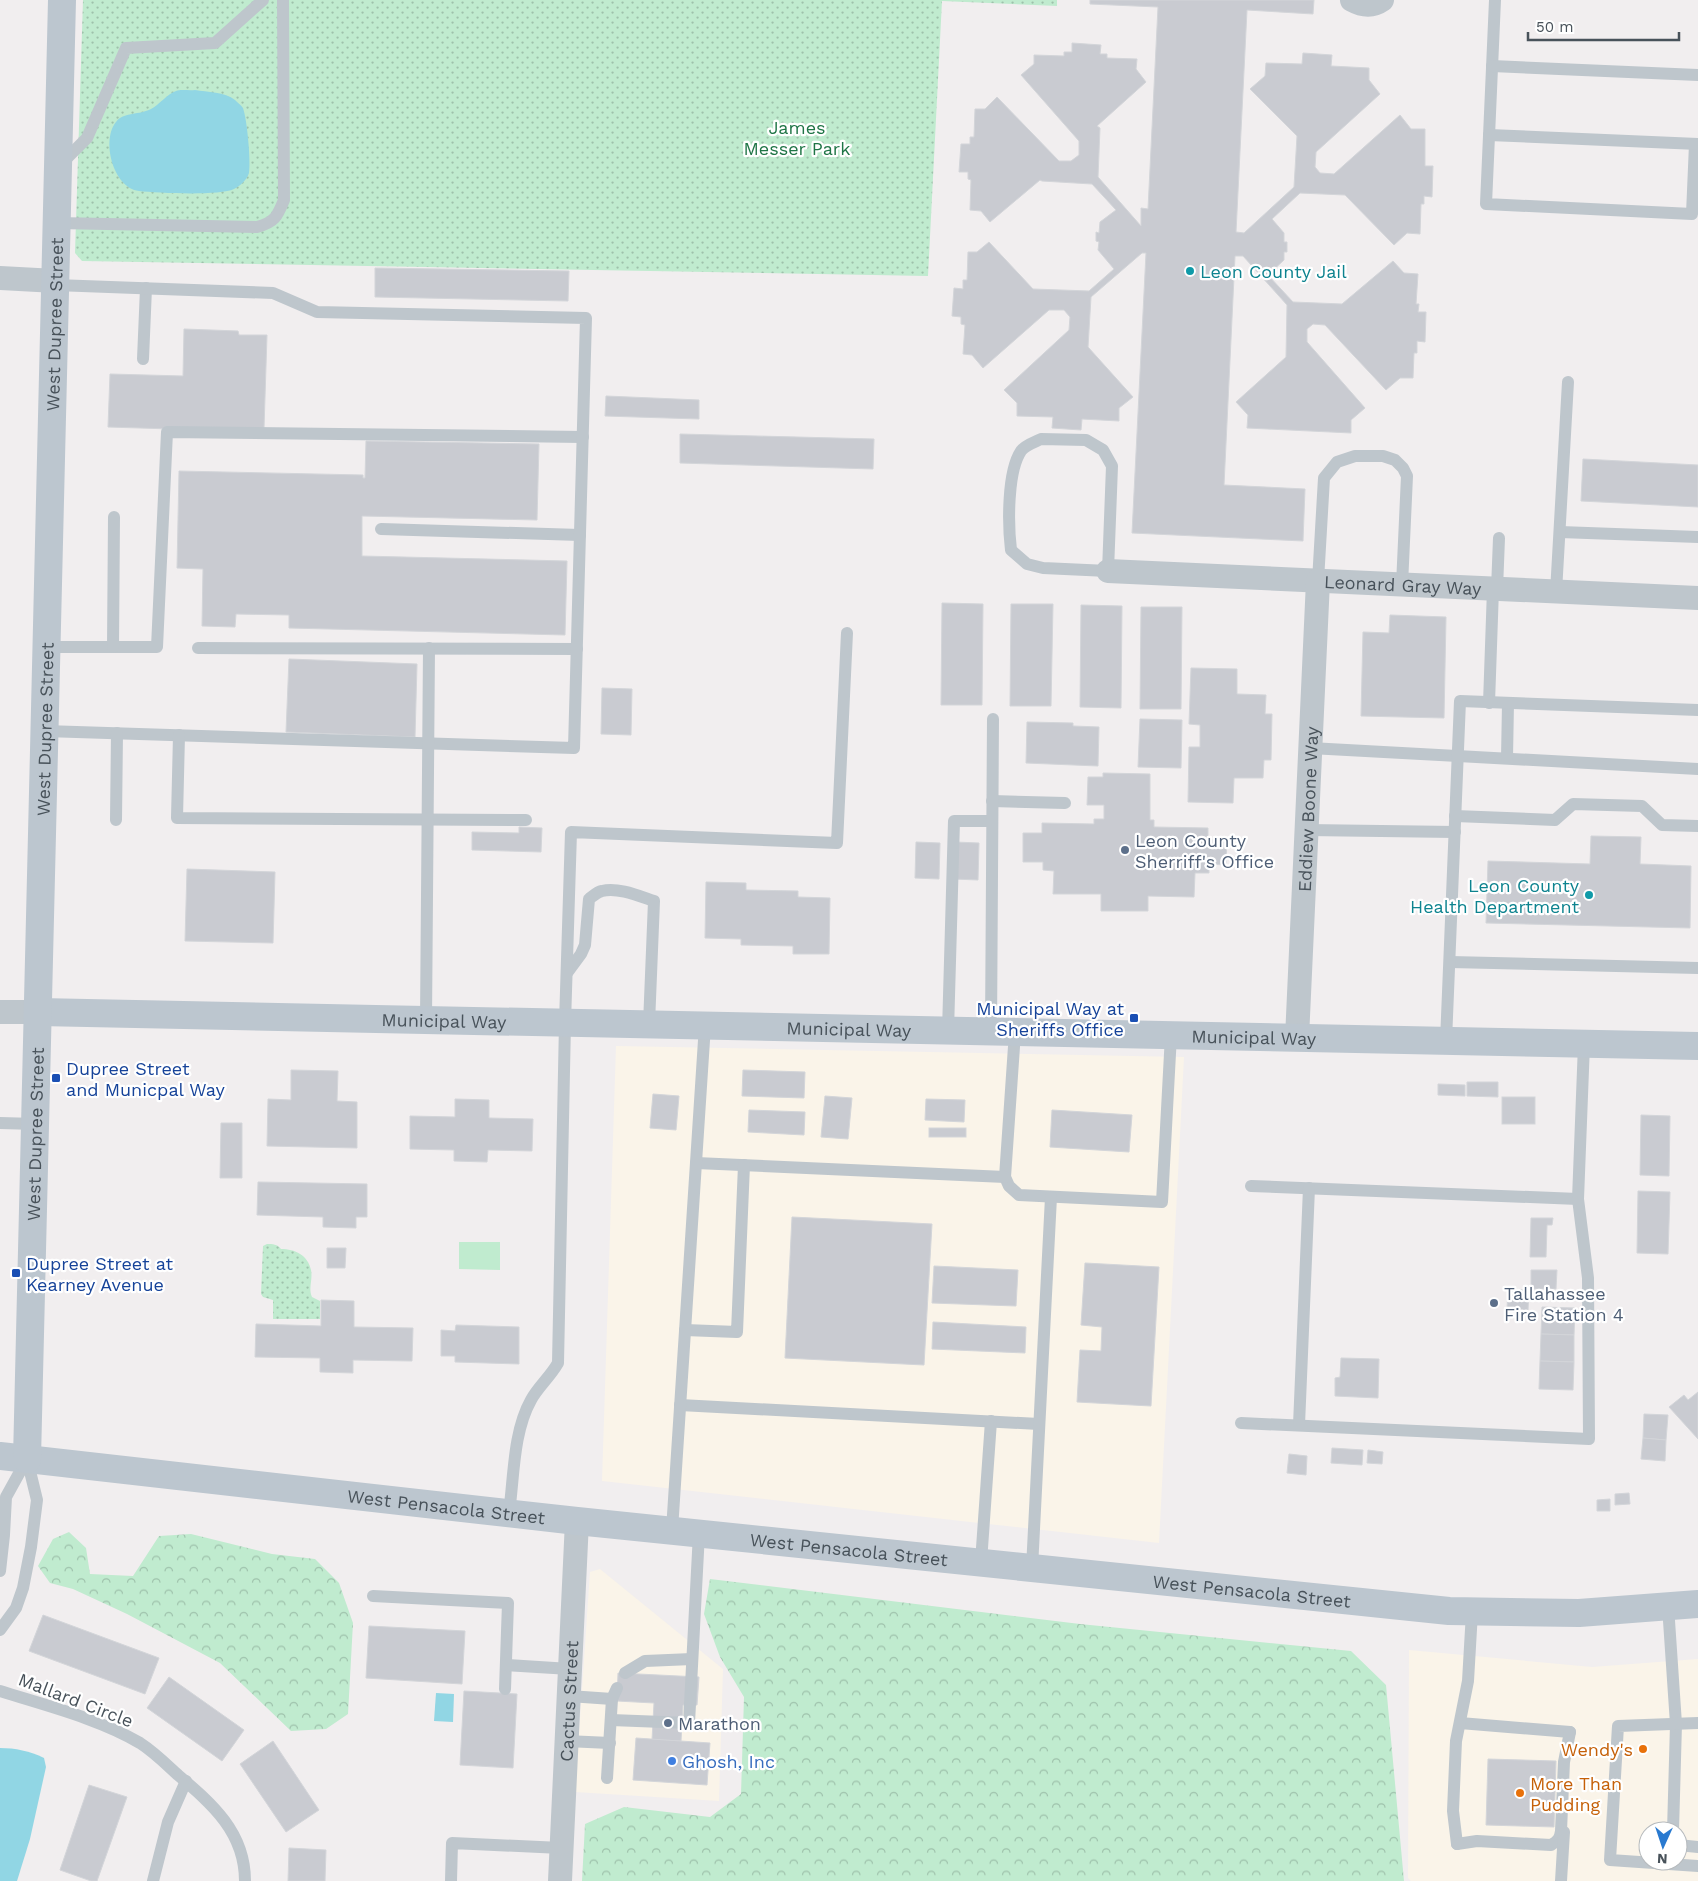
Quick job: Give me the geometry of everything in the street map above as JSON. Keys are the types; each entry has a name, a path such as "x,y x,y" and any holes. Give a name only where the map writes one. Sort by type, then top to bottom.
{"street":[{"name":"West Dupree Street","path":"27,1458 62,0"},
{"path":"1352,0 1361,5 1369,5 1382,0"},
{"path":"0,278 56,283"},
{"name":"Leonard Gray Way","path":"1108,571 1698,598"},
{"name":"Eddiew Boone Way","path":"1297,1038 1318,581"},
{"name":"Municipal Way","path":"0,1012 1698,1046"},
{"name":"West Pensacola Street","path":"0,1456 509,1513 1439,1610 1579,1613 1698,1604"},
{"name":"Cactus Street","path":"560,1881 577,1520"}],"lane":[{"path":"58,166 87,138 126,48 215,43 263,0"},
{"path":"57,223 257,227 267,224 277,217 284,200 283,0"},
{"path":"1489,135 1696,144 1692,214 1486,204 1489,135 1492,66 1495,0"},
{"path":"1492,66 1698,75"},
{"path":"45,731 574,748 586,318 317,312 273,293 56,283"},
{"path":"143,359 146,288"},
{"path":"1556,592 1568,382"},
{"path":"47,647 157,647 167,432 583,437"},
{"path":"1041,439 1086,440 1103,450 1112,466 1108,571 1043,568 1027,564 1011,550 1009,532 1012,473 1022,449 1041,439"},
{"path":"1318,581 1324,478 1337,462 1354,456 1383,456 1395,460 1403,468 1407,476 1402,585"},
{"path":"113,647 114,517"},
{"path":"381,529 580,535"},
{"path":"1560,532 1698,537"},
{"path":"1489,703 1499,538"},
{"path":"509,1513 519,1433 524,1415 532,1399 558,1363 571,832 837,843 848,633"},
{"path":"198,648 577,649"},
{"path":"426,1020 429,648"},
{"path":"1446,1041 1460,702 1698,710"},
{"path":"1508,703 1508,758"},
{"path":"993,719 992,822 1003,1032 1005,1177 1009,1186 1019,1195 1162,1202 1171,1035"},
{"path":"116,820 117,734"},
{"path":"179,735 177,818 526,820"},
{"path":"1310,748 1698,769"},
{"path":"992,801 1065,803"},
{"path":"1455,816 1555,820 1573,804 1642,806 1662,825 1698,826"},
{"path":"948,1031 954,821 992,822"},
{"path":"1307,830 1455,832"},
{"path":"567,973 581,954 585,945 589,899 601,891 618,890 654,901 649,1024"},
{"path":"568,918 587,919"},
{"path":"1450,962 1698,968"},
{"path":"672,1530 705,1025"},
{"path":"1241,1423 1589,1439 1588,1278 1578,1199 1584,1044"},
{"path":"0,1123 36,1124"},
{"path":"696,1163 1005,1177"},
{"path":"685,1330 737,1332 744,1166"},
{"path":"1251,1186 1578,1199"},
{"path":"1299,1426 1309,1188"},
{"path":"1032,1568 1051,1197"},
{"path":"680,1405 1039,1424"},
{"path":"981,1562 991,1421"},
{"path":"0,1571 6,1497 27,1458"},
{"path":"0,1630 16,1608 23,1588 31,1547 37,1500 27,1458"},
{"path":"611,1720 688,1723 698,1533"},
{"path":"372,1596 508,1603 505,1689"},
{"path":"1668,1606 1676,1724 1674,1821"},
{"path":"1457,1844 1452,1811 1456,1741 1468,1681 1472,1612"},
{"path":"625,1673 645,1661 692,1659"},
{"path":"506,1665 570,1669"},
{"name":"Mallard Circle","path":"0,1691 94,1723 140,1743 212,1804 229,1826 240,1848 245,1881"},
{"path":"569,1696 615,1694 611,1720 607,1778"},
{"path":"1460,1723 1570,1732"},
{"path":"1638,1861 1610,1860 1618,1726 1698,1723"},
{"path":"1457,1844 1477,1841 1551,1845 1556,1842 1560,1838 1564,1762 1570,1732"},
{"path":"1561,1881 1570,1732"},
{"path":"566,1741 610,1743"},
{"path":"153,1881 168,1822 186,1781"},
{"path":"451,1881 452,1842 561,1848"},
{"path":"1457,1844 1563,1850"}],"shaded area":[{"path":"616,1046 1184,1057 1159,1543 602,1481"},
{"path":"600,1569 723,1669 719,1801 575,1792 590,1572"},
{"path":"1409,1650 1592,1667 1698,1659 1698,1881 1411,1881 1408,1878"}],"green space":[{"name":"James Messer Park","path":"83,0 1057,0 1057,6 942,1 928,276 82,261 75,253"},
{"path":"459,1242 500,1242 500,1270 459,1269"},
{"path":"267,1244 296,1252 307,1260 311,1274 311,1294 312,1297 320,1301 320,1319 273,1319 273,1300 263,1297 261,1294 263,1246"},
{"path":"69,1532 86,1548 90,1574 133,1576 159,1536 191,1534 272,1554 315,1559 339,1583 353,1623 348,1714 326,1729 291,1731 220,1663 127,1614 73,1589 50,1583 38,1566 53,1539"},
{"path":"710,1579 1080,1624 1351,1651 1386,1685 1404,1881 582,1881 585,1824 624,1807 710,1817 741,1794 744,1697 720,1657 704,1614"}],"water":[{"path":"195,90 226,95 243,108 249,150 249,173 247,178 234,189 216,193 159,193 130,188 116,173 112,162 110,140 116,122 127,115 151,109 176,91"},
{"path":"436,1693 454,1694 453,1722 434,1721"},
{"path":"0,1748 22,1750 44,1758 46,1767 30,1839 17,1881 0,1881"}],"building":[{"name":"Leon County Jail","path":"1090,0 1314,0 1313,14 1247,10 1236,232 1244,233 1294,187 1297,136 1250,89 1265,76 1266,63 1302,64 1303,53 1332,55 1331,66 1369,68 1369,80 1380,94 1316,152 1315,167 1320,173 1334,174 1400,115 1411,129 1425,129 1425,166 1433,166 1432,197 1424,196 1424,204 1421,204 1420,234 1407,233 1394,245 1345,195 1300,193 1272,219 1284,233 1284,242 1287,242 1287,252 1284,252 1284,260 1268,275 1293,302 1342,304 1393,261 1404,273 1418,274 1416,304 1419,304 1418,312 1426,312 1425,342 1417,341 1417,353 1414,353 1413,378 1400,378 1386,390 1325,325 1313,324 1307,329 1307,342 1365,408 1351,420 1351,433 1247,428 1248,415 1236,402 1286,357 1287,305 1243,256 1235,256 1224,485 1305,489 1303,541 1132,533 1146,253 1142,253 1091,297 1088,347 1133,397 1119,408 1119,421 1082,419 1081,430 1052,428 1053,417 1017,416 1017,403 1004,390 1069,330 1070,317 1064,310 1049,310 983,368 972,355 963,354 965,325 961,324 961,317 952,316 954,288 963,289 963,280 967,280 968,252 977,252 989,242 1033,289 1089,291 1114,269 1098,250 1099,242 1096,241 1096,232 1099,233 1100,222 1116,210 1092,184 1040,180 990,222 981,211 970,210 971,180 968,179 968,172 959,172 961,144 970,144 970,137 974,137 975,109 985,109 997,97 1059,161 1071,161 1079,155 1079,141 1021,75 1034,64 1034,55 1064,56 1064,52 1072,52 1072,43 1101,45 1100,54 1107,54 1107,58 1137,59 1136,69 1146,82 1097,126 1100,128 1098,177 1141,226 1141,208 1148,209 1158,7 1090,4"},
{"path":"375,268 569,271 568,301 375,297"},
{"path":"184,329 238,331 239,335 267,335 264,428 236,431 108,427 110,374 183,376"},
{"path":"606,396 699,400 699,419 605,416"},
{"path":"680,434 874,439 873,469 680,463"},
{"path":"366,441 539,444 537,520 362,516 362,556 567,561 565,635 289,628 289,615 236,614 235,627 202,626 203,569 177,568 179,471 363,475 363,478 365,478"},
{"path":"1583,459 1698,465 1698,507 1581,501"},
{"path":"942,603 983,604 982,705 941,705"},
{"path":"1011,604 1053,604 1051,706 1010,706"},
{"path":"1081,605 1122,606 1121,708 1080,707"},
{"path":"1141,607 1182,607 1181,709 1140,709"},
{"path":"1390,615 1446,617 1444,718 1361,716 1363,632 1389,633"},
{"path":"289,659 417,664 415,737 286,732"},
{"path":"1191,668 1237,669 1237,694 1266,695 1265,714 1272,714 1271,760 1264,760 1263,778 1234,778 1233,803 1188,802 1189,747 1200,747 1200,725 1189,724"},
{"path":"602,688 632,689 631,735 601,734"},
{"path":"1140,719 1182,720 1181,768 1138,767"},
{"path":"1027,722 1073,723 1073,726 1099,727 1098,766 1026,763"},
{"name":"Leon County Sherriff's Office","path":"1103,773 1150,774 1150,820 1154,820 1154,827 1208,828 1208,839 1227,839 1226,865 1209,864 1209,873 1195,873 1194,897 1148,896 1148,911 1101,911 1101,894 1053,894 1054,871 1043,870 1043,862 1023,862 1023,833 1042,833 1042,823 1094,824 1094,819 1104,819 1104,805 1087,805 1088,777 1103,777"},
{"path":"519,827 542,828 541,852 472,850 472,832 519,833"},
{"name":"Leon County Health Department","path":"1591,836 1641,837 1640,864 1691,866 1690,928 1486,923 1488,861 1590,864"},
{"path":"916,842 940,843 939,879 915,878"},
{"path":"955,842 979,843 978,880 954,879"},
{"path":"187,869 275,872 273,943 185,941"},
{"path":"706,882 746,883 746,890 798,891 798,897 830,898 829,954 793,954 793,946 741,945 741,939 705,938"},
{"path":"291,1070 338,1071 337,1101 357,1102 357,1148 267,1146 268,1099 291,1100"},
{"path":"743,1070 805,1072 804,1098 742,1096"},
{"path":"1467,1082 1498,1082 1498,1097 1467,1096"},
{"path":"1438,1084 1465,1085 1465,1096 1438,1095"},
{"path":"653,1094 679,1096 676,1130 650,1128"},
{"path":"825,1096 852,1098 848,1139 821,1137"},
{"path":"1502,1097 1535,1097 1535,1124 1502,1124"},
{"path":"455,1099 489,1100 489,1118 533,1119 532,1151 488,1150 487,1162 454,1161 454,1150 410,1149 410,1116 455,1117"},
{"path":"926,1099 965,1100 964,1122 925,1120"},
{"path":"749,1110 805,1112 804,1135 748,1132"},
{"path":"1052,1110 1132,1115 1129,1152 1050,1147"},
{"path":"1641,1115 1670,1116 1669,1176 1640,1175"},
{"path":"221,1123 242,1123 242,1178 220,1178"},
{"path":"929,1128 966,1128 966,1137 929,1137"},
{"path":"258,1182 367,1184 367,1217 356,1217 356,1228 323,1227 323,1217 257,1215"},
{"path":"1638,1191 1670,1192 1668,1254 1637,1253"},
{"path":"792,1217 932,1224 924,1365 785,1358"},
{"path":"1531,1218 1553,1218 1552,1225 1547,1225 1546,1257 1530,1257"},
{"path":"327,1248 346,1248 345,1268 327,1268"},
{"path":"1085,1263 1159,1267 1151,1406 1077,1402 1080,1350 1101,1351 1102,1327 1081,1325"},
{"path":"934,1266 1018,1270 1016,1306 932,1303"},
{"path":"1531,1270 1557,1270 1556,1289 1531,1289"},
{"path":"1508,1289 1529,1290 1528,1310 1507,1309"},
{"path":"321,1300 354,1301 354,1327 413,1328 412,1361 353,1360 353,1373 320,1372 320,1358 255,1357 256,1324 321,1326"},
{"path":"1542,1307 1575,1308 1574,1335 1541,1334"},
{"path":"933,1322 1026,1327 1025,1353 932,1349"},
{"path":"456,1325 519,1327 519,1364 455,1362 455,1356 441,1356 441,1330 455,1331"},
{"path":"1541,1334 1574,1335 1574,1362 1540,1361"},
{"path":"1341,1358 1379,1359 1378,1398 1335,1396 1335,1378 1340,1377"},
{"path":"1540,1361 1574,1362 1573,1390 1539,1389"},
{"path":"1698,1392 1698,1439 1669,1407 1684,1395 1688,1400"},
{"path":"1644,1414 1668,1415 1666,1440 1643,1438"},
{"path":"1643,1438 1666,1440 1665,1461 1641,1459"},
{"path":"1332,1448 1363,1450 1362,1465 1331,1463"},
{"path":"1368,1450 1383,1452 1382,1464 1367,1463"},
{"path":"1289,1454 1307,1456 1306,1475 1287,1473"},
{"path":"1629,1493 1630,1504 1615,1505 1615,1494"},
{"path":"1610,1499 1610,1511 1597,1511 1597,1500"},
{"path":"43,1615 159,1658 145,1694 29,1651"},
{"path":"369,1626 465,1631 462,1684 366,1678"},
{"name":"Marathon","path":"618,1673 699,1677 697,1705 683,1705 681,1741 652,1740 654,1703 617,1701"},
{"path":"169,1677 244,1730 222,1761 147,1708"},
{"path":"464,1691 517,1694 513,1768 460,1765"},
{"name":"Ghosh, Inc","path":"636,1738 710,1743 707,1785 633,1780"},
{"path":"273,1741 319,1810 286,1832 240,1764"},
{"path":"1488,1759 1556,1761 1554,1827 1486,1825"},
{"path":"89,1785 127,1797 97,1881 91,1881 60,1870"},
{"path":"289,1848 326,1850 325,1881 288,1881"}],"place":[{"name":"Leon County Jail","path":"1190,271"},
{"name":"Leon County Sherriff's Office","path":"1125,850"},
{"name":"Leon County Health Department","path":"1589,895"},
{"name":"Municipal Way at Sheriffs Office","path":"1134,1018"},
{"name":"Dupree Street and Municpal Way","path":"56,1078"},
{"name":"Dupree Street at Kearney Avenue","path":"16,1273"},
{"name":"Tallahassee Fire Station 4","path":"1494,1303"},
{"name":"Marathon","path":"668,1723"},
{"name":"Wendy's","path":"1643,1749"},
{"name":"Ghosh, Inc","path":"672,1761"},
{"name":"More Than Pudding","path":"1520,1793"}]}
